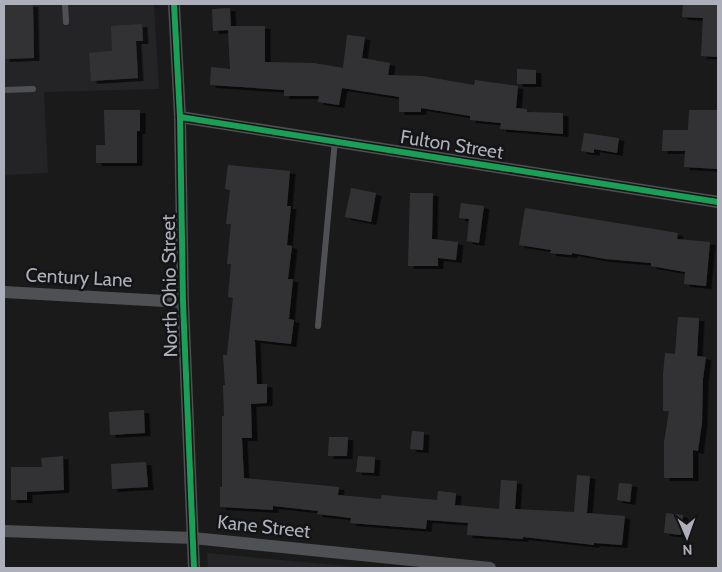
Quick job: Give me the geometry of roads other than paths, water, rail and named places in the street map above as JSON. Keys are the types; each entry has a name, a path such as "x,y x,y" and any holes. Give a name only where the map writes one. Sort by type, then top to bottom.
{"street":[{"name":"North Ohio Street","path":"174,4 180,117 183,302 194,568"},
{"name":"Fulton Street","path":"180,117 336,140 718,202"},
{"name":"Century Lane","path":"4,292 183,302"},
{"name":"Kane Street","path":"4,531 193,538 490,568"}],"lane":[{"path":"65,4 66,22"},
{"path":"4,90 33,89"},
{"path":"318,326 336,140"}]}
